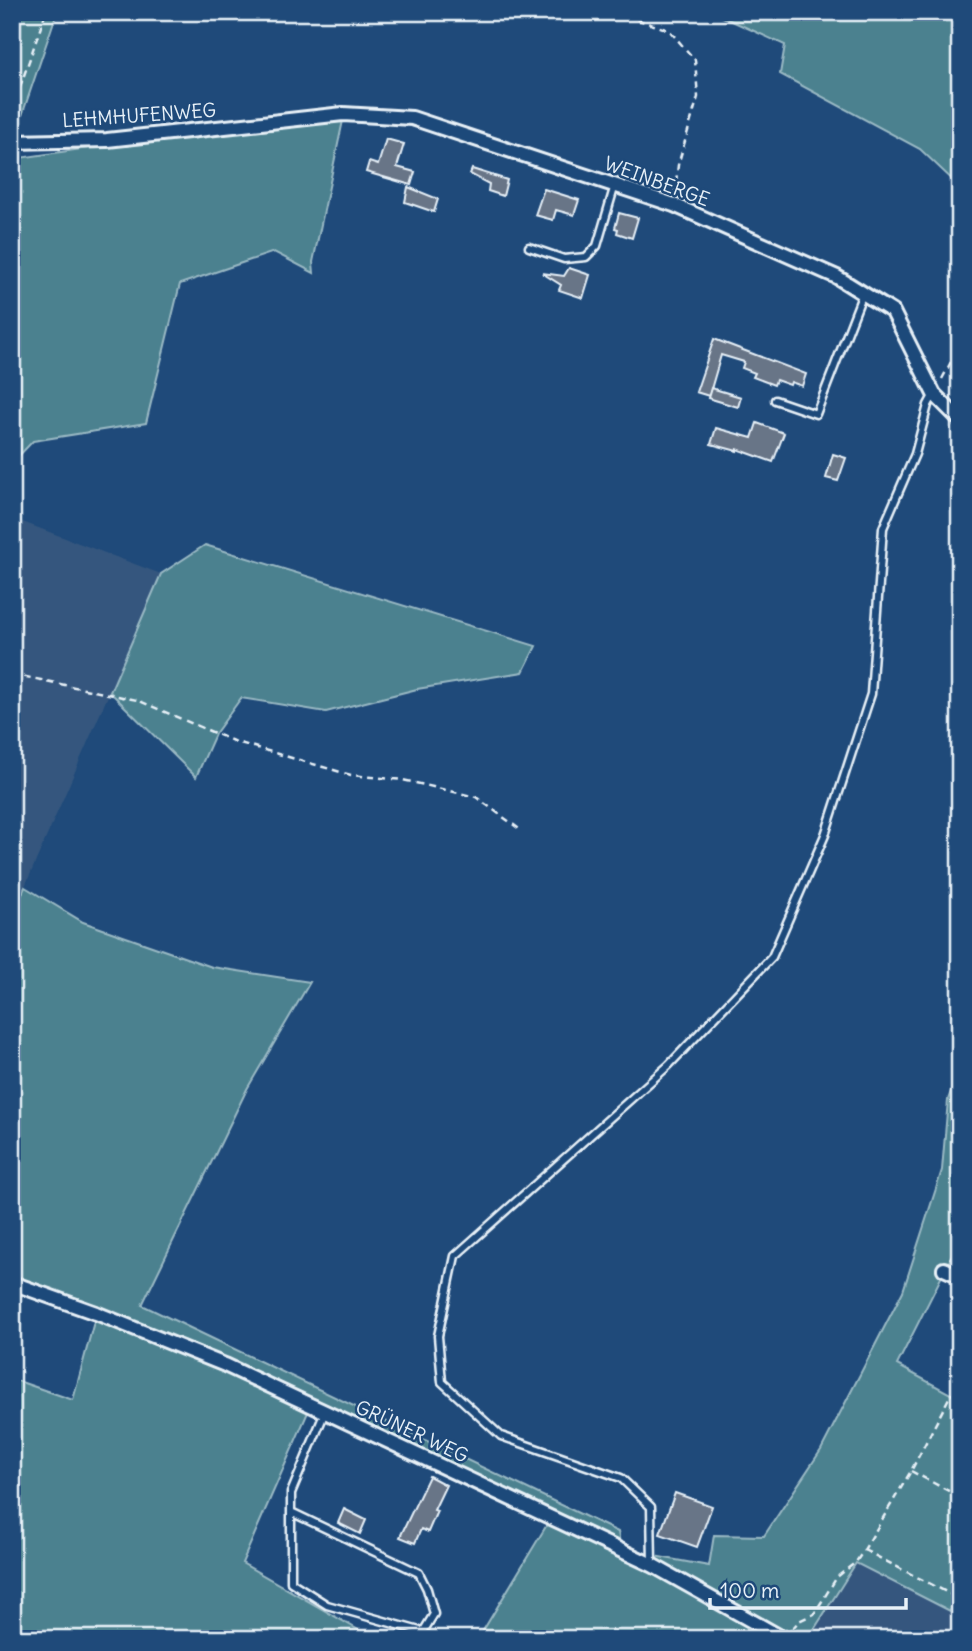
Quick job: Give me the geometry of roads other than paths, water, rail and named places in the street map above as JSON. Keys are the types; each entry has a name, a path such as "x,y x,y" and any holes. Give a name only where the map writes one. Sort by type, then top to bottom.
{"street":[{"name":"WEINBERGE","path":"268,123 343,114 412,118 674,205 837,276 893,312 934,394 960,419"},
{"name":"LEHMHUFENWEG","path":"12,142 107,140 268,123"},
{"path":"944,1269 960,1276"},
{"name":"GRÜNER WEG","path":"12,1283 96,1313 225,1365 652,1565 784,1639"}],"lane":[{"path":"529,247 564,259 586,257 597,246 615,186"},
{"path":"775,400 816,414 863,293"},
{"path":"652,1565 651,1507 621,1478 501,1436 442,1382 438,1336 455,1256 669,1065 772,957 825,835 871,694 883,528 915,454 928,405 934,394"},
{"path":"291,1511 419,1573 434,1614 422,1632 327,1605 291,1582 291,1511 291,1493 325,1412"}]}
